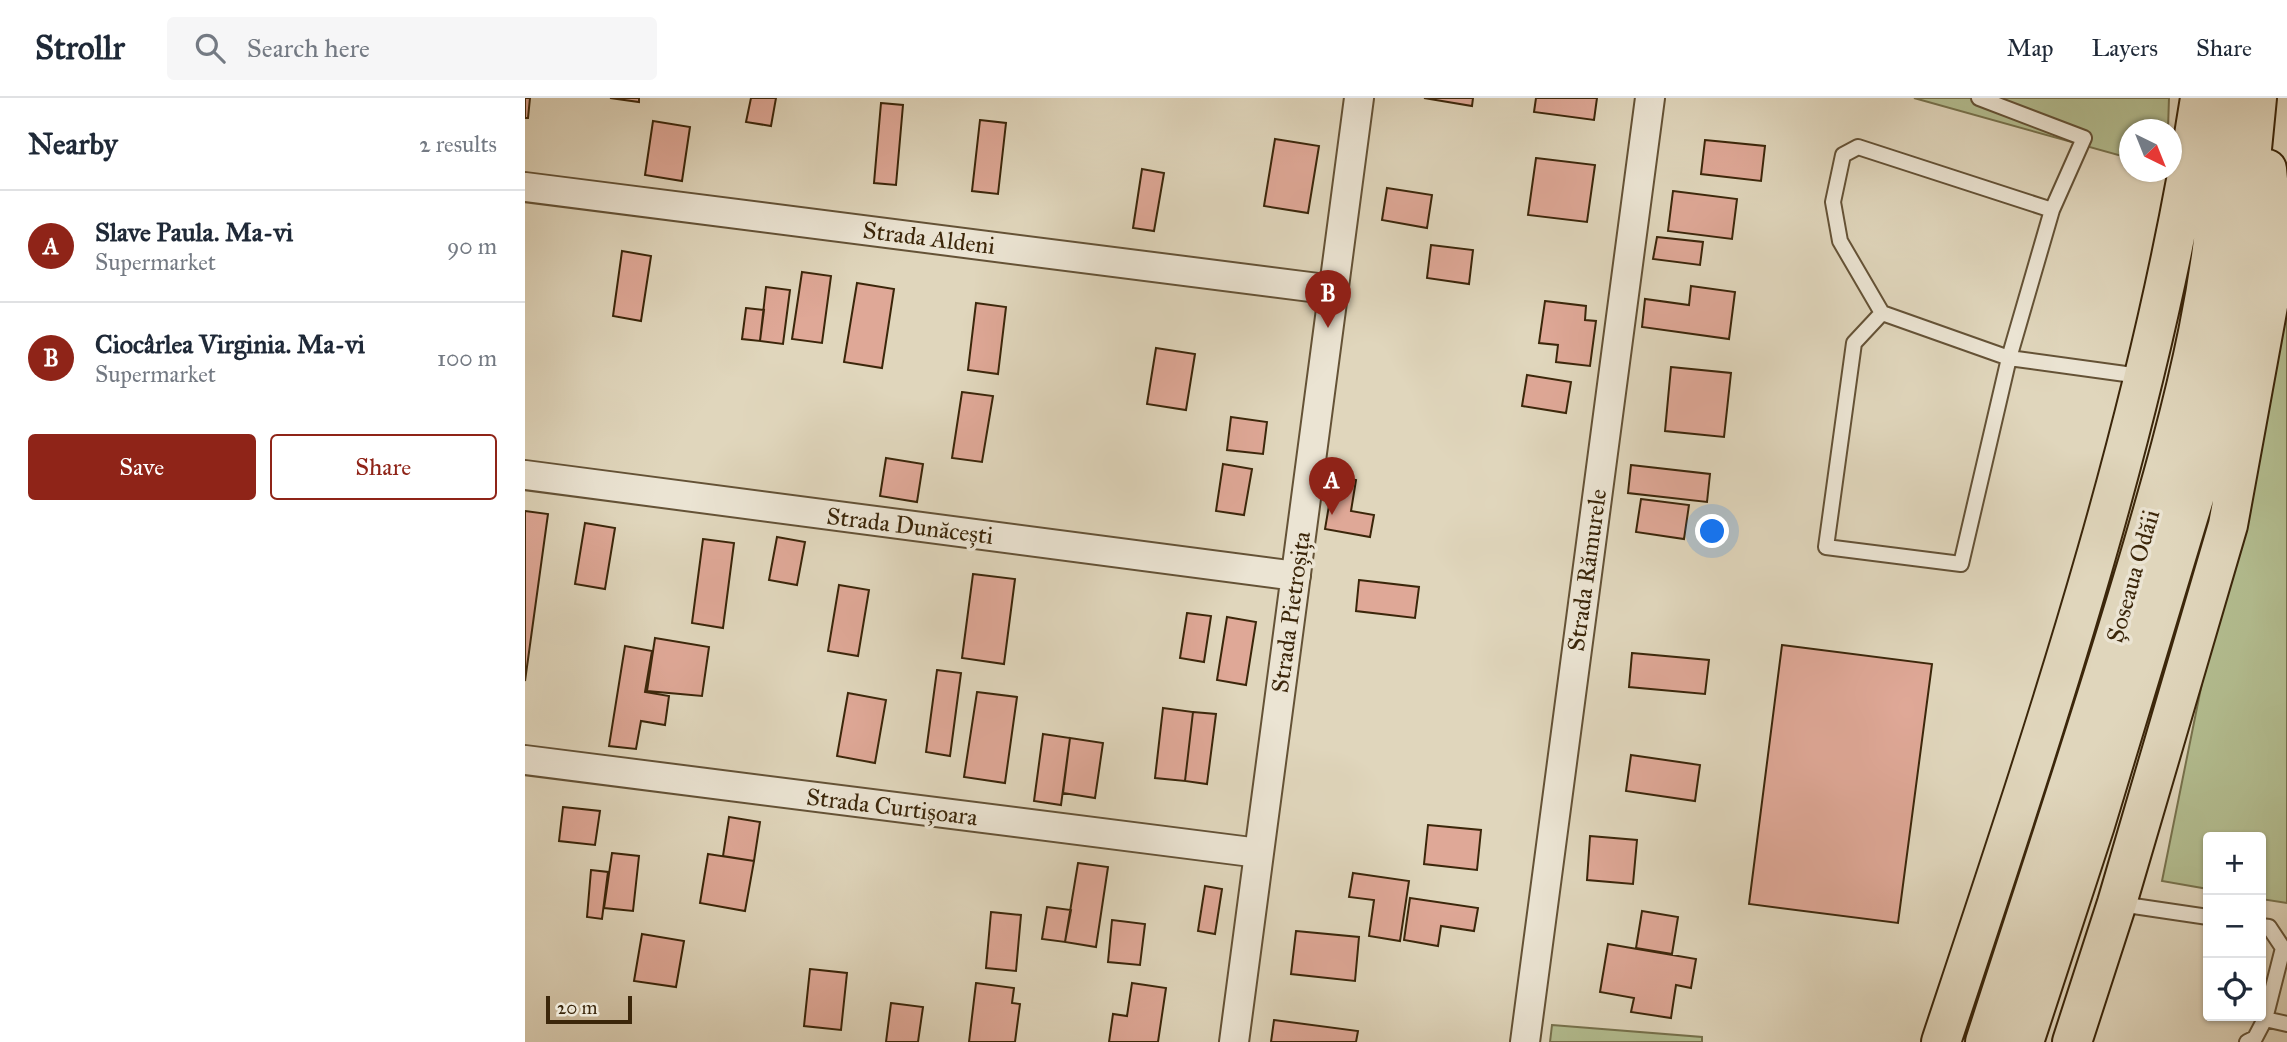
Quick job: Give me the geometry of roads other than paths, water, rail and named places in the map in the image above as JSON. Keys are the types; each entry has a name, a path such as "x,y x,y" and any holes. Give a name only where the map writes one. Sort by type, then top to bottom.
{"main road":[{"path":"1941,1042 2077,619 2145,377 2185,200 2200,98"},
{"name":"Șoseaua Odăii","path":"1985,1042 2115,639 2182,407 2204,301 2223,158 2221,98"},
{"path":"2072,1042 2117,903 2228,525 2276,262 2259,98"},
{"name":"Șoseaua Odăii","path":"2024,1042 2095,825 2198,485 2234,332 2259,98"}],"street":[{"name":"Strada Pietroșița","path":"1234,1042 1359,98"},
{"name":"Strada Rămurele","path":"1525,1042 1650,98"},
{"name":"Strada Aldeni","path":"525,187 1334,290"},
{"name":"Strada Dunăcești","path":"525,475 1296,576"},
{"name":"Strada Curtișoara","path":"525,760 1259,853"}],"lane":[{"path":"1882,313 1854,344 1826,547 1961,564 2009,358 2052,211 2084,138 1979,98"},
{"path":"2052,211 1858,147 1843,155 1833,202 1840,241 1882,313 2009,358 2145,377"},
{"path":"2117,903 2203,916"},
{"path":"2266,927 2269,927 2283,948 2266,1015"},
{"path":"2266,1019 2287,1024"},
{"path":"2247,1042 2255,1038 2264,1021"}],"place":[{"name":"Ciocârlea Virginia. Ma-vi","path":"1328,328"},
{"name":"Slave Paula. Ma-vi","path":"1332,515"}]}
